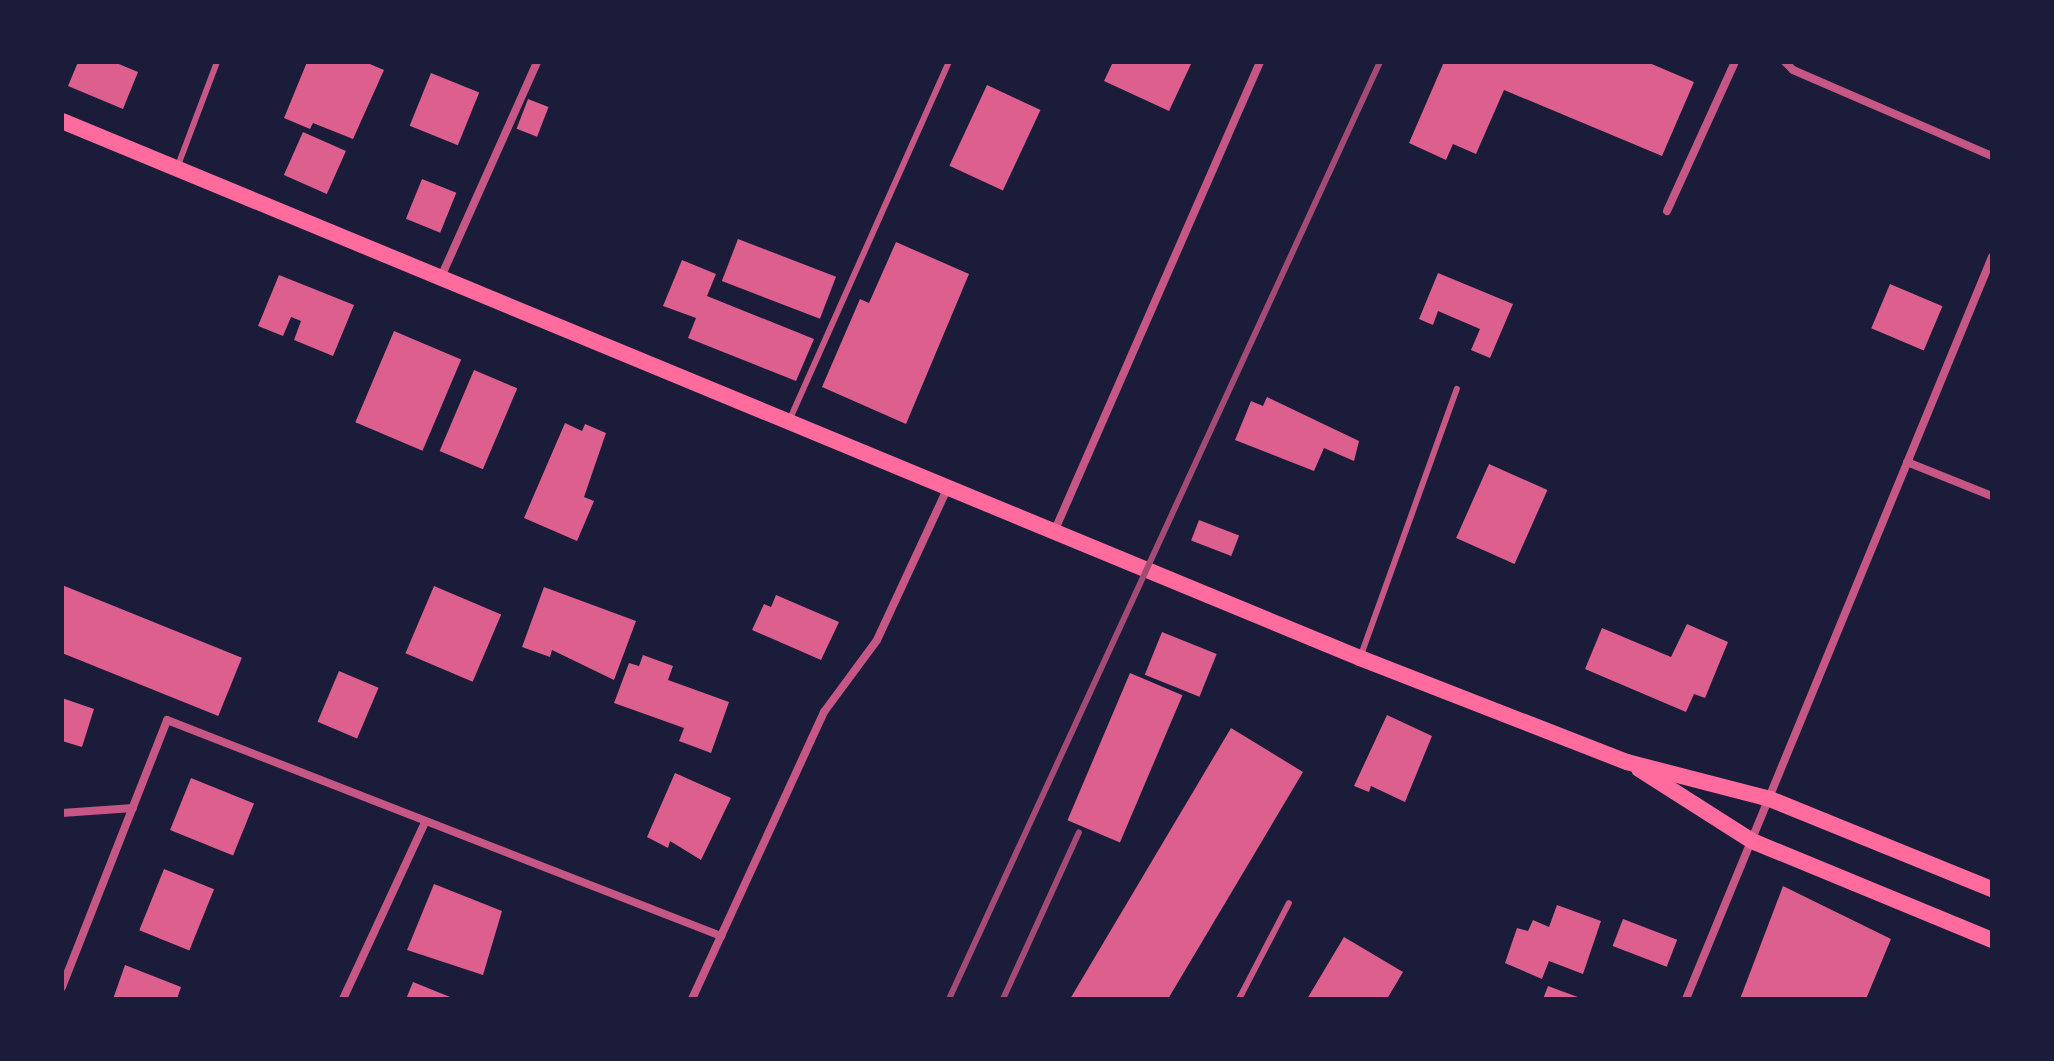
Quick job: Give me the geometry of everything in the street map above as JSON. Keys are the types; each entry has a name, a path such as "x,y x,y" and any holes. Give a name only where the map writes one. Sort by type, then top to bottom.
{"main road":[{"path":"62,121 1360,658 1627,762 1770,799 1992,889"},
{"path":"1627,762 1752,841 1992,940"}],"street":[{"path":"441,277 537,62"},
{"path":"1054,533 1260,62"},
{"path":"1667,211 1735,62"},
{"path":"1785,62 1793,70 1992,156"},
{"path":"1686,999 1992,257"},
{"path":"1907,462 1992,496"},
{"path":"692,999 824,712 877,640 948,487"},
{"path":"62,987 167,720 721,936"},
{"path":"62,813 133,808"},
{"path":"343,999 425,822"}],"lane":[{"path":"177,168 217,62"},
{"path":"789,421 949,62"},
{"path":"1360,658 1457,389"},
{"path":"1239,999 1289,903"}],"building":[{"path":"78,62 114,62 138,72 123,109 68,86"},
{"path":"307,62 365,62 384,70 353,139 313,123 310,129 284,118"},
{"path":"1113,62 1192,62 1169,111 1104,81"},
{"path":"1444,62 1647,62 1694,82 1662,156 1504,90 1476,154 1453,144 1446,160 1409,143"},
{"path":"431,73 479,92 458,145 410,126"},
{"path":"987,85 1040,110 1003,191 949,166"},
{"path":"528,99 549,107 537,137 517,129"},
{"path":"303,132 346,151 327,194 284,175"},
{"path":"422,179 456,193 440,233 406,219"},
{"path":"738,239 836,277 820,319 722,281"},
{"path":"896,242 969,274 906,424 822,387 860,299 869,303"},
{"path":"682,260 716,274 707,296 814,339 796,381 688,338 696,318 663,306"},
{"path":"1438,273 1513,304 1490,358 1471,350 1480,329 1438,311 1433,325 1419,319"},
{"path":"279,275 354,305 333,356 294,340 301,321 291,317 283,336 258,326"},
{"path":"1890,284 1942,306 1924,350 1871,328"},
{"path":"394,331 461,360 423,451 355,422"},
{"path":"474,370 517,388 483,469 440,451"},
{"path":"1267,397 1359,441 1354,461 1324,448 1314,471 1235,440 1251,401 1263,406"},
{"path":"565,423 582,431 585,424 606,433 584,497 594,501 577,541 524,518"},
{"path":"1489,464 1547,490 1515,564 1456,538"},
{"path":"1199,520 1239,535 1231,556 1191,541"},
{"path":"62,585 242,658 218,716 62,653"},
{"path":"434,586 501,615 473,682 405,653"},
{"path":"544,587 636,621 614,680 552,650 550,657 522,647"},
{"path":"776,595 839,622 821,660 752,630 764,604 771,607"},
{"path":"1687,624 1728,642 1705,698 1694,694 1686,712 1585,669 1602,628 1671,657"},
{"path":"1162,632 1217,654 1199,697 1145,675"},
{"path":"643,655 673,666 668,680 729,702 711,753 679,741 684,728 614,703 629,663 639,666"},
{"path":"339,671 379,688 357,738 318,722"},
{"path":"1130,673 1182,695 1120,843 1067,820"},
{"path":"62,698 94,709 82,747 62,741"},
{"path":"1387,715 1432,736 1405,802 1371,786 1369,792 1354,786"},
{"path":"1231,728 1303,772 1168,999 1070,999"},
{"path":"675,773 731,798 701,860 670,841 668,848 647,837"},
{"path":"191,778 254,803 233,855 170,830"},
{"path":"164,869 214,889 189,950 139,930"},
{"path":"434,884 502,911 483,975 407,950"},
{"path":"1783,886 1891,939 1866,999 1740,999"},
{"path":"1557,905 1601,921 1583,974 1549,961 1542,979 1505,963 1517,928 1528,931 1533,920 1549,927"},
{"path":"1623,919 1677,940 1667,967 1613,946"},
{"path":"1344,937 1403,972 1387,999 1307,999"},
{"path":"125,965 181,987 177,999 113,999"},
{"path":"413,982 455,999 406,999"},
{"path":"1548,986 1583,999 1543,999"}],"railway":[{"path":"949,999 1380,62"},
{"path":"1003,999 1079,832"}]}
